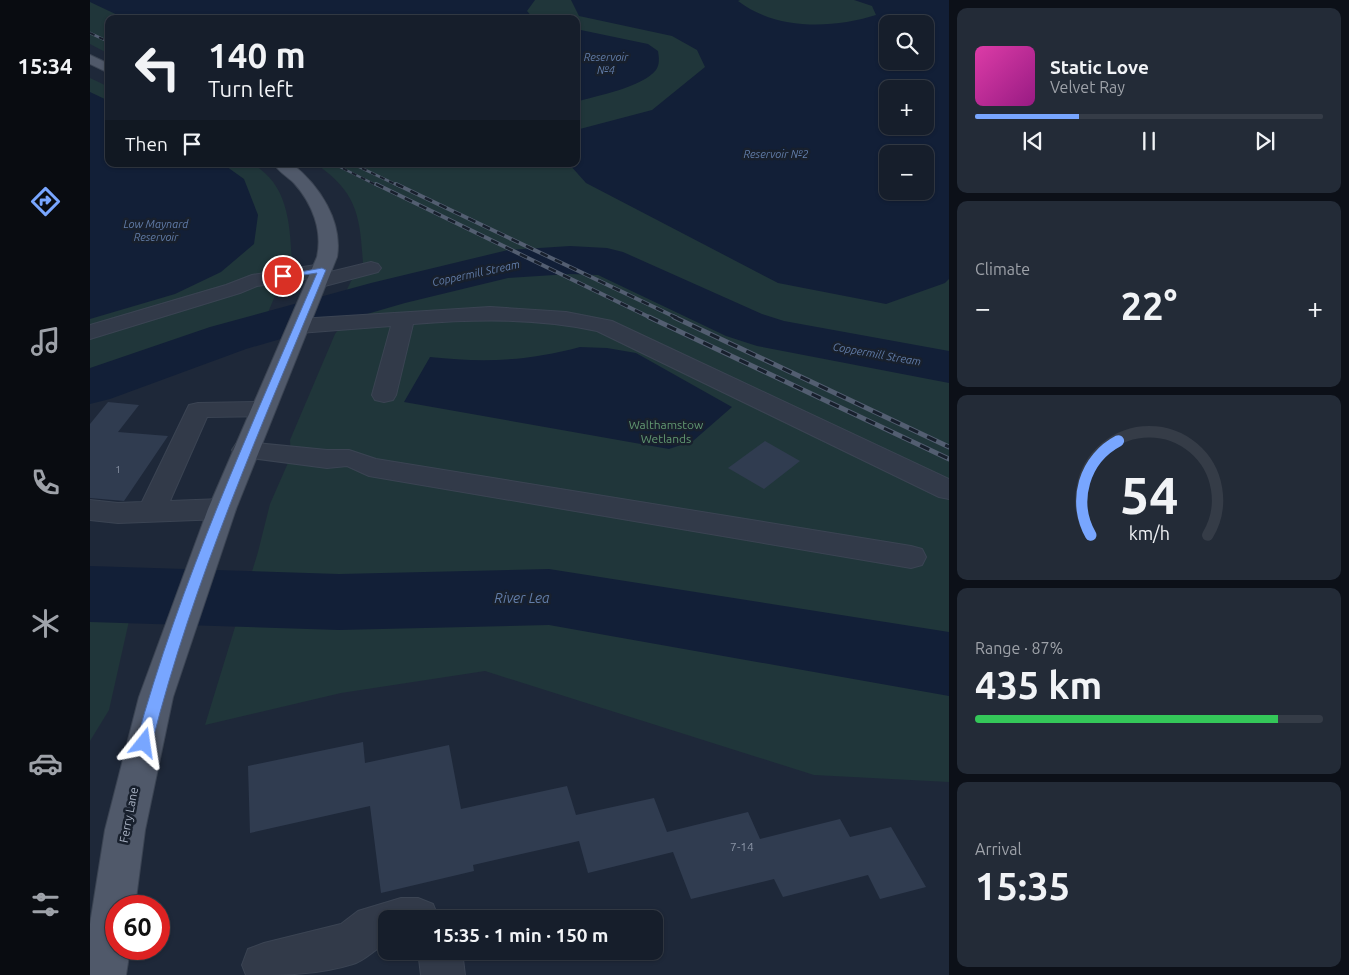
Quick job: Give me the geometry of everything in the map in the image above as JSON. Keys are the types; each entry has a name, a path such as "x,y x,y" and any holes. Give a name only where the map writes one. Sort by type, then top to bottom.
{"main road":[{"path":"90,59 105,67"},
{"name":"Ferry Lane","path":"104,975 125,830 140,758 156,697 222,509 245,450 316,284 328,250 328,233 318,205 305,184 285,167"}],"lane":[{"path":"90,332 233,289 252,281 316,284 371,268"},
{"path":"294,335 335,324 485,312 520,312 572,318 604,326 949,490"},
{"path":"384,395 404,318"},
{"path":"152,510 198,410 263,409"},
{"path":"245,450 327,459 335,468 355,472 369,467 911,557"},
{"path":"90,510 118,513 152,510 222,509"},
{"path":"264,965 352,943 373,926 378,925"},
{"path":"441,960 443,975"}],"green space":[{"name":"Walthamstow Wetlands","path":"90,0 949,0 949,782 814,775 485,671 341,693 205,725 258,552 270,504 291,456 290,440 335,334 342,325 343,301 349,285 363,264 358,219 354,207 341,185 320,167 580,167 580,15 105,15 105,52 90,44"},
{"path":"90,78 105,85 105,167 256,167 274,183 285,207 290,235 292,264 268,271 266,285 277,291 262,327 249,341 90,399"},
{"path":"90,603 131,612 109,710 90,741"}],"water":[{"path":"90,0 535,0 527,11 530,15 118,15 90,2"},
{"name":"Reservoir №2","path":"571,0 740,0 738,1 753,11 769,17 787,22 823,24 859,20 876,15 872,6 854,0 949,0 949,279 945,283 886,304 778,283 586,183 572,167 580,167 580,129 652,110 705,67 697,50 672,36 580,16"},
{"name":"Reservoir №4","path":"580,30 648,44 658,51 659,61 657,68 650,76 630,86 580,101"},
{"name":"Low Maynard Reservoir","path":"90,92 105,99 105,167 227,167 244,179 258,215 254,244 221,272 175,294 90,319"},
{"path":"241,324 249,341 90,399 90,370"},
{"path":"580,347 607,348 636,353 732,407 693,441 669,449 404,402 430,357 506,360 561,352"}],"building":[{"path":"108,402 139,405 118,432 168,436 124,501 90,498 90,424"},
{"path":"765,441 800,461 764,489 728,468"},
{"path":"363,742 365,763 449,745 461,809 567,786 576,815 654,798 667,832 748,812 760,839 840,819 850,837 891,827 926,887 880,899 868,875 783,897 774,879 691,899 673,852 588,873 579,841 473,865 474,871 381,893 370,806 250,833 248,766"}],"waterway":[{"name":"Coppermill Stream","path":"90,387 228,338 388,293 508,264 570,260 607,262 744,325 775,335 949,367"},
{"name":"River Lea","path":"90,594 339,602 549,597 949,664"}],"railway":[{"path":"90,33 105,40"},
{"path":"340,167 378,186"},
{"path":"359,167 399,186"},
{"path":"376,184 651,318"},
{"path":"396,184 677,318"},
{"path":"649,317 949,459"},
{"path":"674,317 949,447"}],"route":[{"path":"144,743 156,697 222,509 245,450 322,270 283,276"}]}
